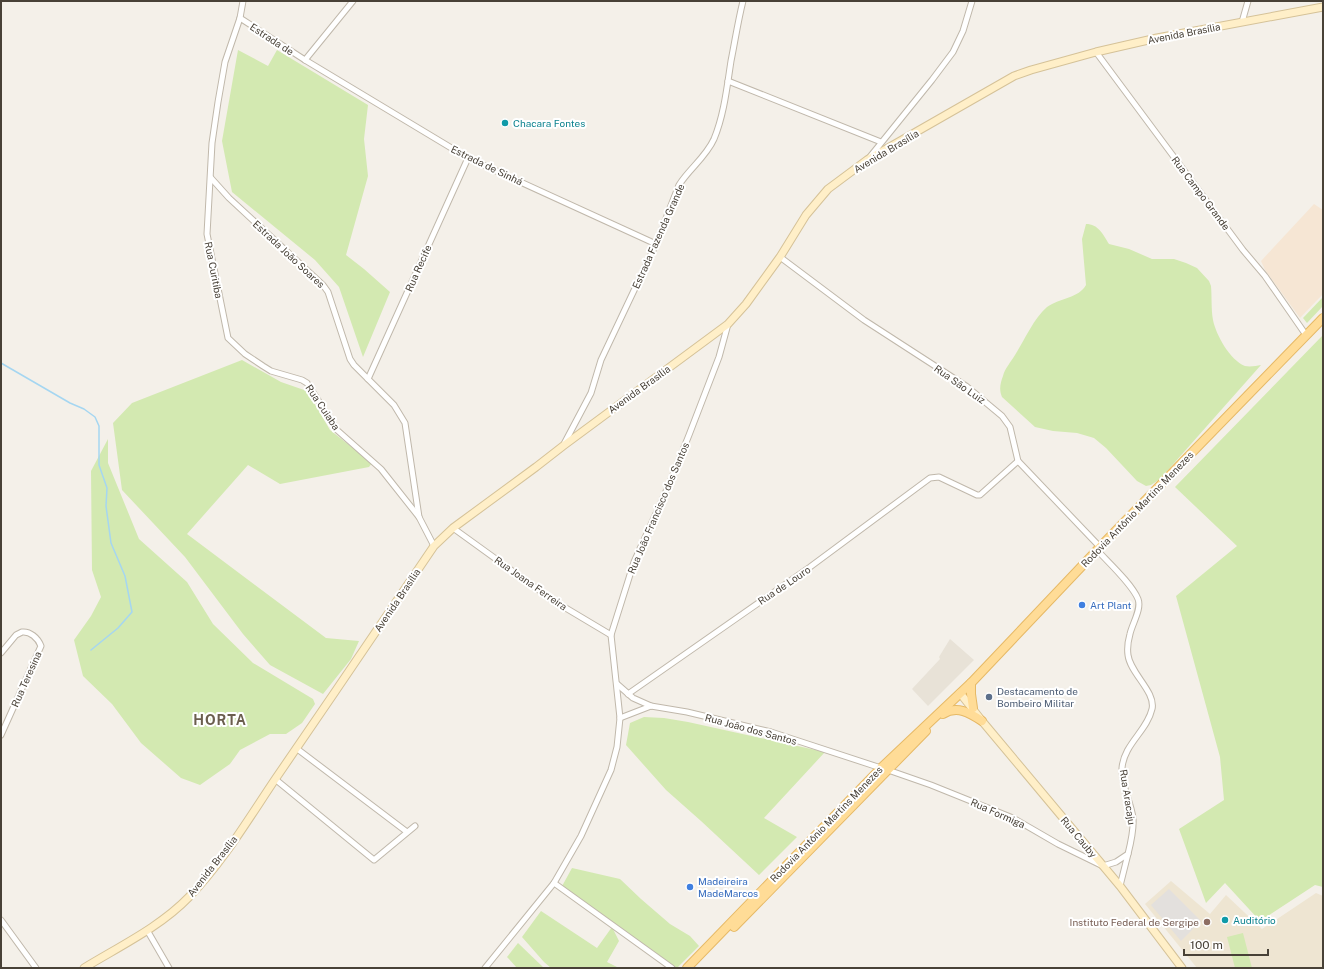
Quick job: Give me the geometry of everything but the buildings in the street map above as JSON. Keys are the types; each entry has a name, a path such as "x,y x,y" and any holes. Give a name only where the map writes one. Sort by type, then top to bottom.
{"main road":[{"name":"Avenida Brasília","path":"84,968 147,930 173,911 189,897 219,861 434,546 453,528 728,324 746,304 780,257 806,215 828,189 867,160 1014,76 1096,52 1157,38 1323,7"},
{"name":"Rodovia Antônio Martins Menezes","path":"692,968 746,915 926,724 971,683 1098,549 1323,318"},
{"path":"971,683 973,708"},
{"name":"Rua Cauby","path":"960,693 1120,886 1182,968"},
{"name":"Rodovia Antônio Martins Menezes","path":"687,968 885,769 943,714 952,701"},
{"path":"943,714 947,711 964,711 969,712 982,721"}],"street":[{"path":"211,178 212,143 227,54 240,18 243,1"},
{"path":"305,60 353,1"},
{"name":"Estrada Fazenda Grande","path":"563,446 590,397 600,360 656,244 682,181 706,152 714,138 719,124 743,1"},
{"path":"867,160 953,52 964,31 972,1"},
{"path":"1242,22 1248,1"},
{"name":"Estrada de","path":"240,18 305,60"},
{"name":"Rua Campo Grande","path":"1096,52 1264,276 1306,335"},
{"name":"Estrada de Sinhá","path":"305,60 468,158 656,244"},
{"path":"728,81 881,142"},
{"name":"Rua Recife","path":"368,379 468,158"},
{"name":"Rua Curitiba","path":"211,178 207,230 208,242 227,337 245,354"},
{"name":"Estrada João Soares","path":"211,178 229,198 326,288 350,359 394,405 405,423 419,517 434,546"},
{"name":"Rua São Luiz","path":"780,257 864,320 962,383 1002,416 1010,427 1018,461"},
{"name":"Rua João Francisco dos Santos","path":"485,968 554,883 581,836 611,770 617,747 620,718 611,635 634,562 668,487 689,435 719,357 728,324"},
{"name":"Rua Cuiaba","path":"245,354 271,371 302,380 307,383 337,430 381,469 419,517"},
{"path":"1018,461 1098,549"},
{"name":"Rua de Louro","path":"628,694 810,567 930,478 939,477 977,495 983,494 1018,461"},
{"name":"Rua Joana Ferreira","path":"453,528 554,601 611,635"},
{"name":"Rua Aracaju","path":"1098,549 1138,599 1138,607 1130,633 1128,656 1130,663 1151,697 1153,703 1150,715 1132,742 1123,760 1122,772 1133,817 1133,826 1128,854"},
{"name":"Rua Teresina","path":"1,653 16,635 22,632 31,634 38,640 41,646 1,735"},
{"path":"617,684 637,700 651,706"},
{"path":"620,718 651,706"},
{"name":"Rua João dos Santos","path":"651,706 687,712 771,732 885,769"},
{"path":"296,748 407,832"},
{"name":"Rua Formiga","path":"885,769 931,785 1013,818 1058,844 1103,866"},
{"path":"275,779 374,860 415,826"},
{"path":"1103,866 1116,862 1128,854"},
{"path":"1120,886 1128,854"},
{"path":"554,883 672,968"},
{"path":"1,920 36,968"},
{"path":"147,930 169,968"}],"shaded area":[{"path":"1314,204 1323,210 1323,294 1300,318 1265,270 1261,261"},
{"path":"950,639 974,660 928,706 912,689 940,659 939,657"},
{"name":"Instituto Federal de Sergipe","path":"1171,881 1210,914 1226,895 1262,929 1316,893 1323,896 1323,968 1197,968 1145,904"},
{"path":"1169,889 1201,921 1181,941 1151,905"}],"green space":[{"path":"238,50 268,66 277,50 368,105 364,139 368,176 346,255 390,292 363,357 339,287 315,260 232,192 222,141"},
{"path":"1086,224 1090,224 1097,228 1109,244 1129,249 1152,259 1174,259 1197,268 1209,281 1211,286 1213,320 1220,340 1229,353 1239,363 1245,366 1261,365 1160,479 1151,485 1146,486 1137,481 1106,448 1094,438 1077,433 1053,431 1035,427 1002,397 1001,394 1000,389 1005,370 1038,317 1047,307 1079,293 1086,285 1082,239"},
{"path":"1323,297 1323,306 1307,323 1303,318"},
{"path":"1323,335 1323,887 1315,885 1260,921 1225,883 1206,903 1179,829 1224,800 1220,757 1176,596 1237,546 1175,487"},
{"path":"242,360 281,382 307,391 330,430 372,463 369,467 280,484 248,465 187,534 326,638 359,641 351,659 323,694 270,665 243,634 185,557 122,490 113,423 132,403"},
{"path":"108,439 108,463 139,539 187,582 213,624 253,663 313,699 315,704 302,723 286,734 270,734 240,750 230,764 200,785 181,778 141,743 112,704 83,676 74,640 91,616 101,597 92,570 91,471"},
{"path":"644,717 664,718 688,722 825,752 764,818 797,837 759,875 666,790 626,745 630,723"},
{"path":"572,868 620,879 670,924 690,936 699,946 677,968 561,888"},
{"path":"541,911 597,948 612,927 619,941 607,962 619,968 551,968 522,937"},
{"path":"1243,933 1252,968 1235,968 1227,937"},
{"path":"518,943 544,968 517,968 507,957"}],"waterway":[{"path":"1,363 70,403 84,409 95,417 99,426 99,465 107,488 106,506 111,543 125,576 132,612 118,628 91,650"}],"place":[{"name":"Chacara Fontes","path":"505,123"},
{"name":"Art Plant","path":"1082,605"},
{"name":"Destacamento de Bombeiro Militar","path":"989,697"},
{"name":"Madeireira MadeMarcos","path":"690,887"},
{"name":"Auditório","path":"1225,920"},
{"name":"Instituto Federal de Sergipe","path":"1207,922"}],"district":[{"name":"HORTA","path":"220,720"}]}
